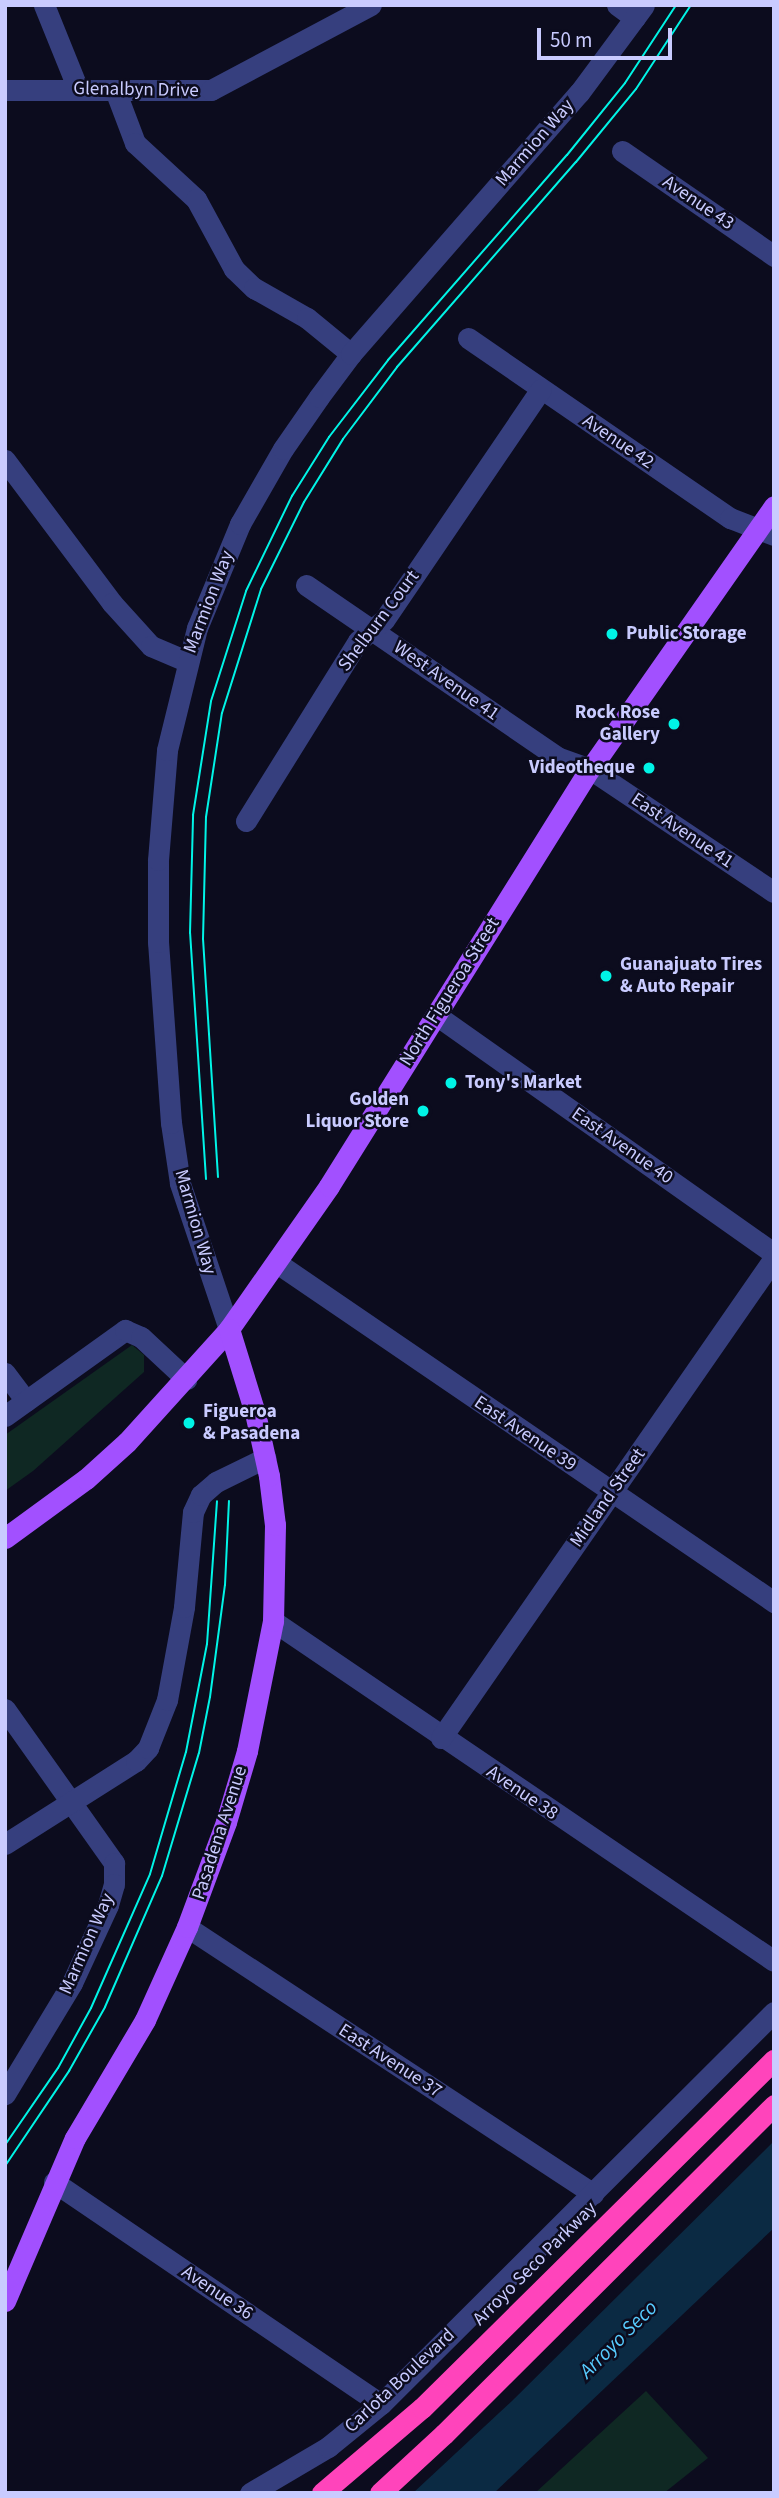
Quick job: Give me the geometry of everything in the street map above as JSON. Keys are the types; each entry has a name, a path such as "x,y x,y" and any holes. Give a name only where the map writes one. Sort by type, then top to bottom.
{"highway":[{"name":"Arroyo Seco Parkway","path":"322,2493 422,2408 774,2060"},
{"path":"380,2493 444,2434 774,2105"}],"main road":[{"name":"North Figueroa Street","path":"5,1538 86,1479 127,1442 229,1329 277,1263 590,769 766,532 774,506"},
{"name":"Pasadena Avenue","path":"5,2301 75,2138 145,2020 187,1927 226,1822 247,1751 273,1621 275,1525 265,1458 252,1401 229,1329"}],"street":[{"path":"44,5 78,89"},
{"name":"Glenalbyn Drive","path":"5,90 211,90 372,5"},
{"path":"617,5 640,12"},
{"name":"Marmion Way","path":"229,1329 180,1183 171,1123 158,942 161,799 167,750 187,661 213,583 240,524 283,449 351,354 579,93 640,12"},
{"path":"115,90 135,143 176,177 196,200 234,269 246,282 307,318 351,354"},
{"name":"Avenue 43","path":"622,151 774,256"},
{"name":"Avenue 42","path":"468,338 730,518 766,532"},
{"name":"Shelburn Court","path":"246,821 358,641 384,620 541,389"},
{"path":"5,460 120,612 152,646 187,661"},
{"name":"West Avenue 41","path":"306,585 557,757 590,769"},
{"name":"East Avenue 41","path":"590,769 774,892"},
{"name":"East Avenue 40","path":"436,1015 774,1255"},
{"name":"Midland Street","path":"441,1738 774,1255"},
{"name":"East Avenue 39","path":"277,1263 774,1602"},
{"path":"5,1416 125,1330 141,1337 186,1379"},
{"path":"5,1373 26,1401"},
{"path":"5,1844 136,1761 148,1748 167,1700 184,1607 193,1512 201,1495 216,1482 265,1458"},
{"name":"Avenue 38","path":"273,1621 441,1738 774,1961"},
{"name":"Marmion Way","path":"5,1709 114,1863 114,1884 72,1983 5,2094"},
{"name":"East Avenue 37","path":"187,1927 593,2194"},
{"name":"Carlota Boulevard","path":"250,2493 328,2446 381,2404 774,2012"},
{"name":"Avenue 36","path":"54,2182 381,2404"}],"green space":[{"path":"132,1345 144,1355 144,1372 33,1471 5,1491 5,1435"},
{"path":"646,2391 708,2458 664,2493 535,2493"}],"water":[{"name":"Arroyo Seco","path":"774,2141 774,2228 494,2493 413,2493 513,2400"}],"tram line":[{"path":"206,1179 190,933 193,815 211,701 246,591 292,496 329,437 388,360 567,155 625,83 676,5"},
{"path":"218,1177 203,939 206,817 222,713 261,589 304,502 343,439 397,367 636,89 691,5"},
{"path":"5,2145 58,2068 91,2008 150,1874 186,1752 207,1644 217,1501"},
{"path":"5,2166 69,2071 105,2007 162,1876 199,1753 210,1697 225,1585 229,1501"}],"place":[{"name":"Public Storage","path":"612,634"},
{"name":"Rock Rose Gallery","path":"674,724"},
{"name":"Videotheque","path":"649,768"},
{"name":"Guanajuato Tires & Auto Repair","path":"606,976"},
{"name":"Tony's Market","path":"451,1083"},
{"name":"Golden Liquor Store","path":"423,1111"},
{"name":"Figueroa & Pasadena","path":"189,1423"}]}
